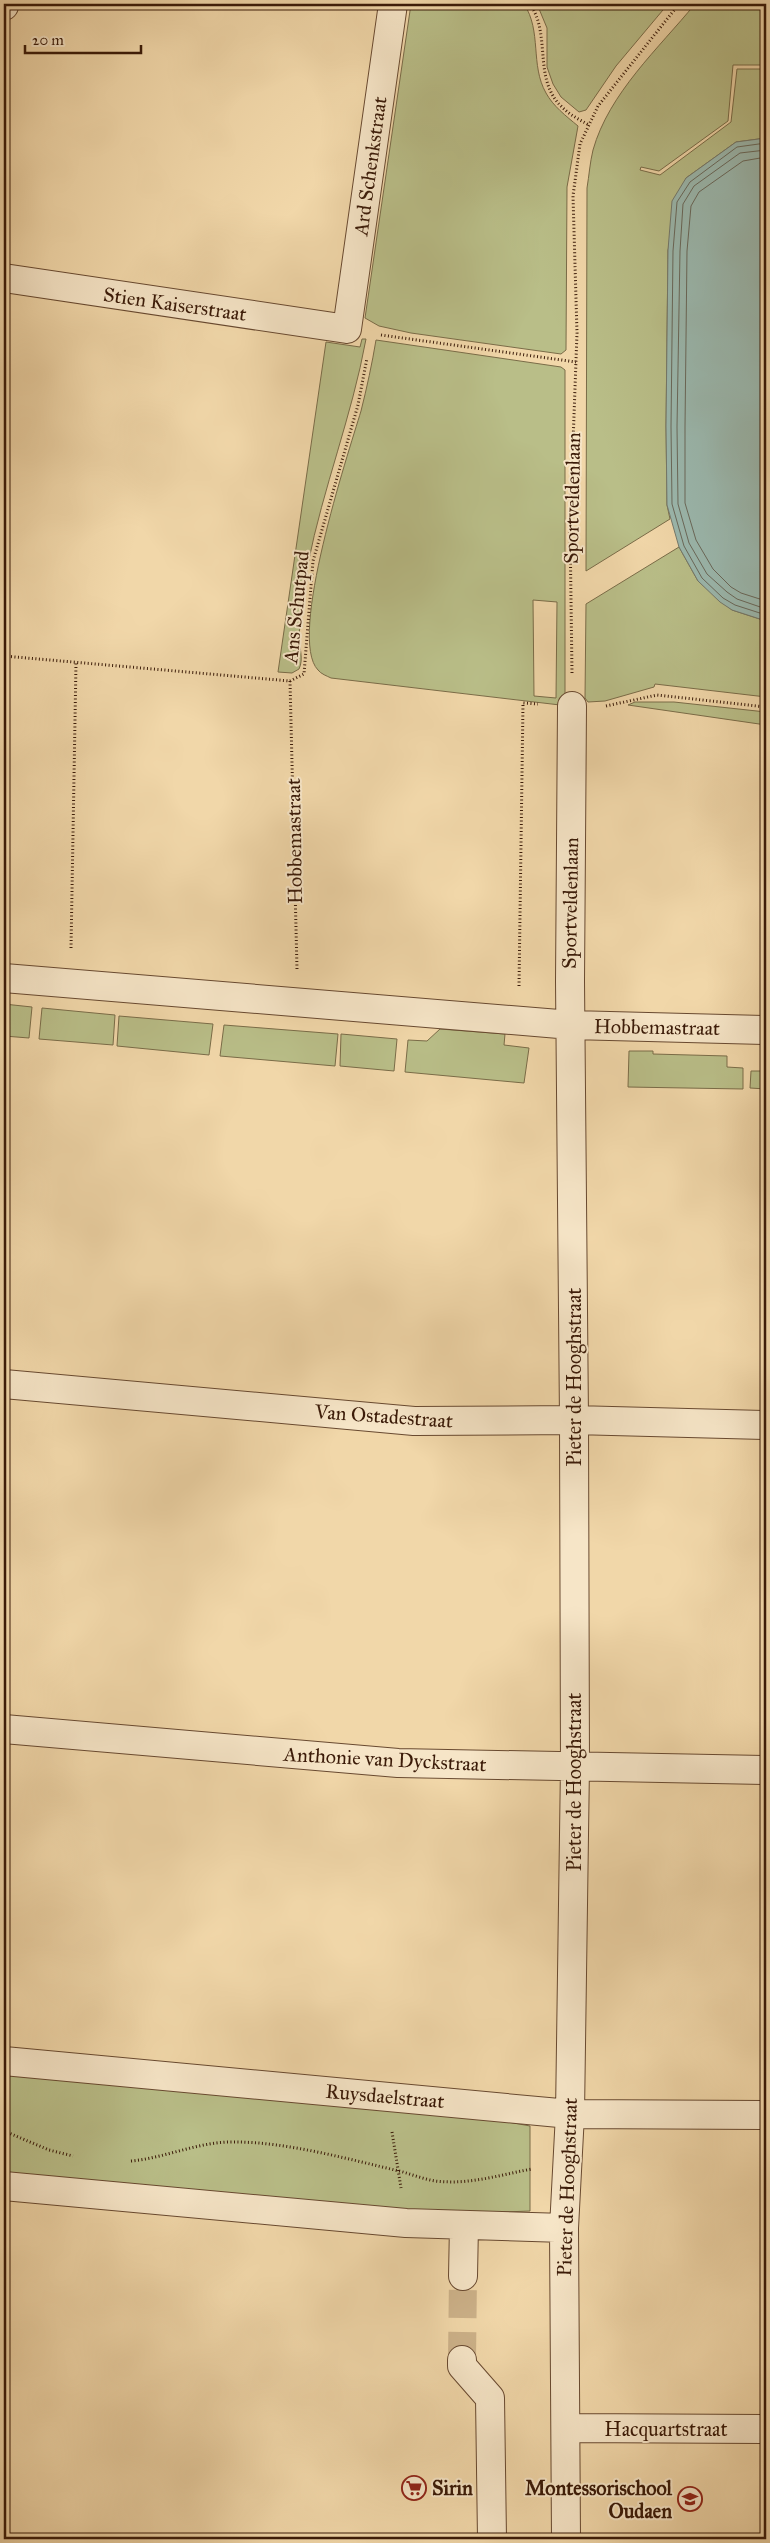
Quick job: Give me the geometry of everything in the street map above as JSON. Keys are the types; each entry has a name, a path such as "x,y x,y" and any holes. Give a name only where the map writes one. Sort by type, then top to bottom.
{"street":[{"name":"Ard Schenkstraat","path":"359,331 393,4"},
{"name":"Stien Kaiserstraat","path":"4,278 359,331"},
{"name":"Sportveldenlaan","path":"571,1026 572,706"},
{"name":"Hobbemastraat","path":"4,978 571,1026 766,1030"},
{"name":"Pieter de Hooghstraat","path":"566,2539 567,2428 564,2228 565,2166 570,2114 575,1765 571,1026"},
{"name":"Van Ostadestraat","path":"4,1384 414,1421 574,1420 766,1424"},
{"name":"Anthonie van Dyckstraat","path":"4,1730 398,1763 766,1770"},
{"name":"Ruysdaelstraat","path":"4,2061 570,2114 766,2115"},
{"path":"4,2186 406,2223 564,2228"},
{"path":"463,2276 464,2225"},
{"path":"462,2360 462,2366 490,2398 492,2539"},
{"name":"Hacquartstraat","path":"567,2428 766,2429"}],"path":[{"path":"530,4 538,14 542,35 543,74 552,94 562,108 589,125"},
{"name":"Sportveldenlaan","path":"572,706 570,526 576,362 573,196 580,144 598,106 679,4"},
{"path":"359,331 576,362"},
{"name":"Ans Schutpad","path":"4,656 290,681 304,674 313,561 358,405 359,331"},
{"path":"71,984 76,663"},
{"name":"Hobbemastraat","path":"290,681 298,1002"},
{"path":"519,1021 523,703 594,708 656,695 766,707"},
{"path":"386,2096 406,2223"},
{"path":"4,2131 49,2150 81,2158"},
{"path":"126,2161 145,2160 204,2145 235,2142 284,2147 398,2171 435,2181 465,2182 495,2178 530,2169 565,2166"}],"green space":[{"path":"411,4 524,4 533,25 541,82 552,102 578,126 567,187 566,350 561,354 411,333 379,326 365,318"},
{"path":"537,4 668,4 616,66 586,110 579,112 561,97 553,84 547,67 547,28"},
{"path":"695,4 766,4 766,65 733,65 728,121 659,171 641,167 640,170 660,175 731,122 737,69 766,69 766,138 736,142 686,178 668,250 666,426 667,505 670,519 586,571 587,188 592,155 600,129 623,90 636,72"},
{"path":"362,339 366,339 360,368 321,508 308,564 299,636 301,657 299,669 292,673 278,672 326,342 360,347"},
{"path":"376,340 561,367 565,370 565,701 560,705 331,678 318,670 310,651 310,622 315,585 323,545 344,465 361,411","holes":["533,600 557,602 556,698 534,696"]},
{"path":"679,547 698,581 732,610 766,621 766,697 655,684 654,687 605,701 588,702 585,698 586,604"},
{"path":"635,702 674,702 766,712 766,725 628,705"},
{"path":"4,1004 32,1007 29,1038 4,1036"},
{"path":"42,1008 115,1015 113,1045 39,1039"},
{"path":"119,1016 213,1024 209,1055 117,1046"},
{"path":"224,1025 338,1034 335,1066 220,1056"},
{"path":"440,1029 505,1034 504,1045 529,1048 524,1083 405,1072 408,1040 427,1041"},
{"path":"341,1034 397,1039 394,1071 340,1066"},
{"path":"629,1051 653,1051 653,1054 727,1056 727,1067 743,1068 743,1089 628,1087"},
{"path":"751,1071 766,1071 766,1089 750,1088"},
{"path":"4,2072 492,2119 530,2126 530,2211 453,2214 4,2173"}],"water":[{"path":"766,138 766,621 732,610 720,602 698,581 679,547 667,505 666,426 668,250 672,201 686,178 736,142"}],"tunnel":[{"path":"462,2360 463,2276"}],"place":[{"name":"Sirin","path":"414,2488"},
{"name":"Montessorischool Oudaen","path":"690,2499"}]}
